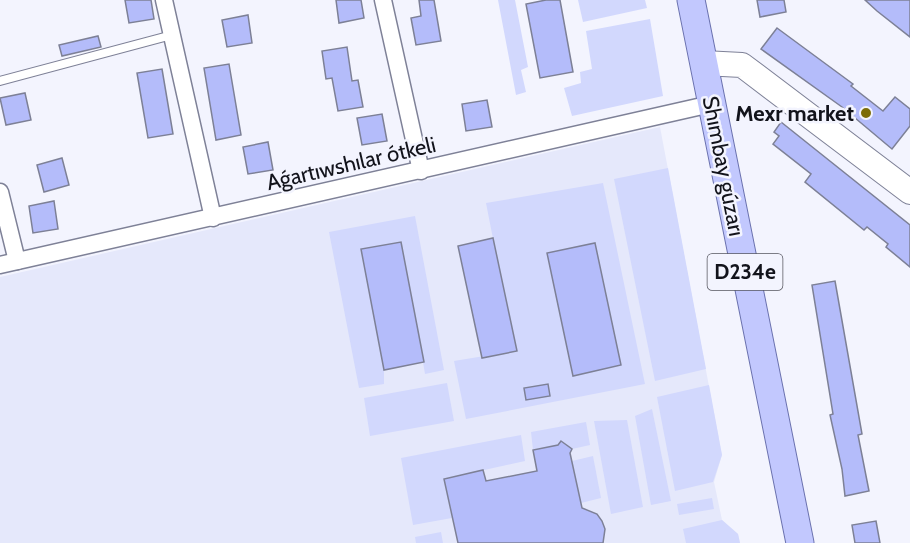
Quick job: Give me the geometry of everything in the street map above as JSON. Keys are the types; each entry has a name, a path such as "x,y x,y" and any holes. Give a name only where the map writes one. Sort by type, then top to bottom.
{"main road":[{"name":"Shımbay gúzarı","path":"690,0 800,543"}],"street":[{"path":"164,0 213,218"},
{"path":"383,0 422,171"},
{"path":"704,63 742,65 910,192"},
{"name":"Aǵartıwshılar ótkeli","path":"8,263 711,104"},
{"path":"0,192 8,263"}],"lane":[{"path":"0,81 172,35"}],"shaded area":[{"path":"498,0 515,0 528,67 521,70 526,92 516,95"},
{"path":"578,0 645,0 647,8 583,22"},
{"path":"650,19 663,96 572,116 564,88 581,83 580,72 592,69 586,31"},
{"path":"660,127 722,455 714,482 722,520 738,534 740,543 0,543 0,277"},
{"path":"668,168 706,369 655,381 614,179"},
{"path":"603,183 645,384 466,419 454,361 515,351 486,203"},
{"path":"415,216 444,370 425,374 423,362 384,370 384,384 359,388 329,232"},
{"path":"447,383 454,421 370,436 364,398"},
{"path":"709,385 722,455 713,482 675,491 657,397"},
{"path":"652,409 671,501 651,505 635,416"},
{"path":"627,420 643,507 611,514 594,421"},
{"path":"586,422 590,445 572,449 561,441 558,445 533,450 531,432"},
{"path":"521,435 525,461 444,479 452,518 413,525 401,458"},
{"path":"593,456 601,498 581,503 572,461"},
{"path":"712,498 714,509 679,515 677,504"},
{"path":"722,520 738,534 740,543 686,543 683,529"},
{"path":"441,532 443,543 416,543 415,537"}],"building":[{"path":"125,0 151,0 154,19 129,23"},
{"path":"336,0 361,0 364,18 339,23"},
{"path":"419,0 434,0 441,41 416,45 411,18 421,16"},
{"path":"560,0 573,72 540,78 526,4"},
{"path":"757,0 784,0 786,12 760,17"},
{"path":"865,0 910,0 910,37 877,11"},
{"path":"248,15 252,43 227,47 222,20"},
{"path":"777,28 853,84 851,86 883,111 895,97 910,109 910,126 892,149 842,107 761,49"},
{"path":"98,36 101,47 62,56 59,45"},
{"path":"347,47 352,81 358,80 363,107 338,111 332,78 326,79 322,51"},
{"path":"229,64 241,135 216,140 204,68"},
{"path":"162,69 173,134 148,138 137,73"},
{"path":"25,93 31,120 6,125 0,98"},
{"path":"487,100 492,127 466,131 462,104"},
{"path":"382,114 387,141 362,145 357,118"},
{"path":"781,122 910,225 910,267 886,247 888,244 867,227 864,230 805,182 811,174 773,144 779,136 774,132"},
{"path":"268,142 273,170 248,174 243,147"},
{"path":"62,158 69,185 44,192 37,165"},
{"path":"54,201 58,229 33,233 29,206"},
{"path":"493,238 517,351 482,358 458,246"},
{"path":"401,242 424,362 384,370 361,249"},
{"path":"595,243 621,365 573,376 547,253"},
{"path":"835,281 862,434 858,435 869,491 845,496 842,469 830,415 833,414 812,285"},
{"path":"548,384 550,396 526,400 524,388"},
{"path":"561,441 572,449 570,453 582,508 597,514 602,521 605,529 603,543 458,543 444,479 483,470 486,481 537,471 533,450 558,445"},
{"path":"876,521 880,543 855,543 852,525"}],"place":[{"name":"Mexr market","path":"866,113"}]}
